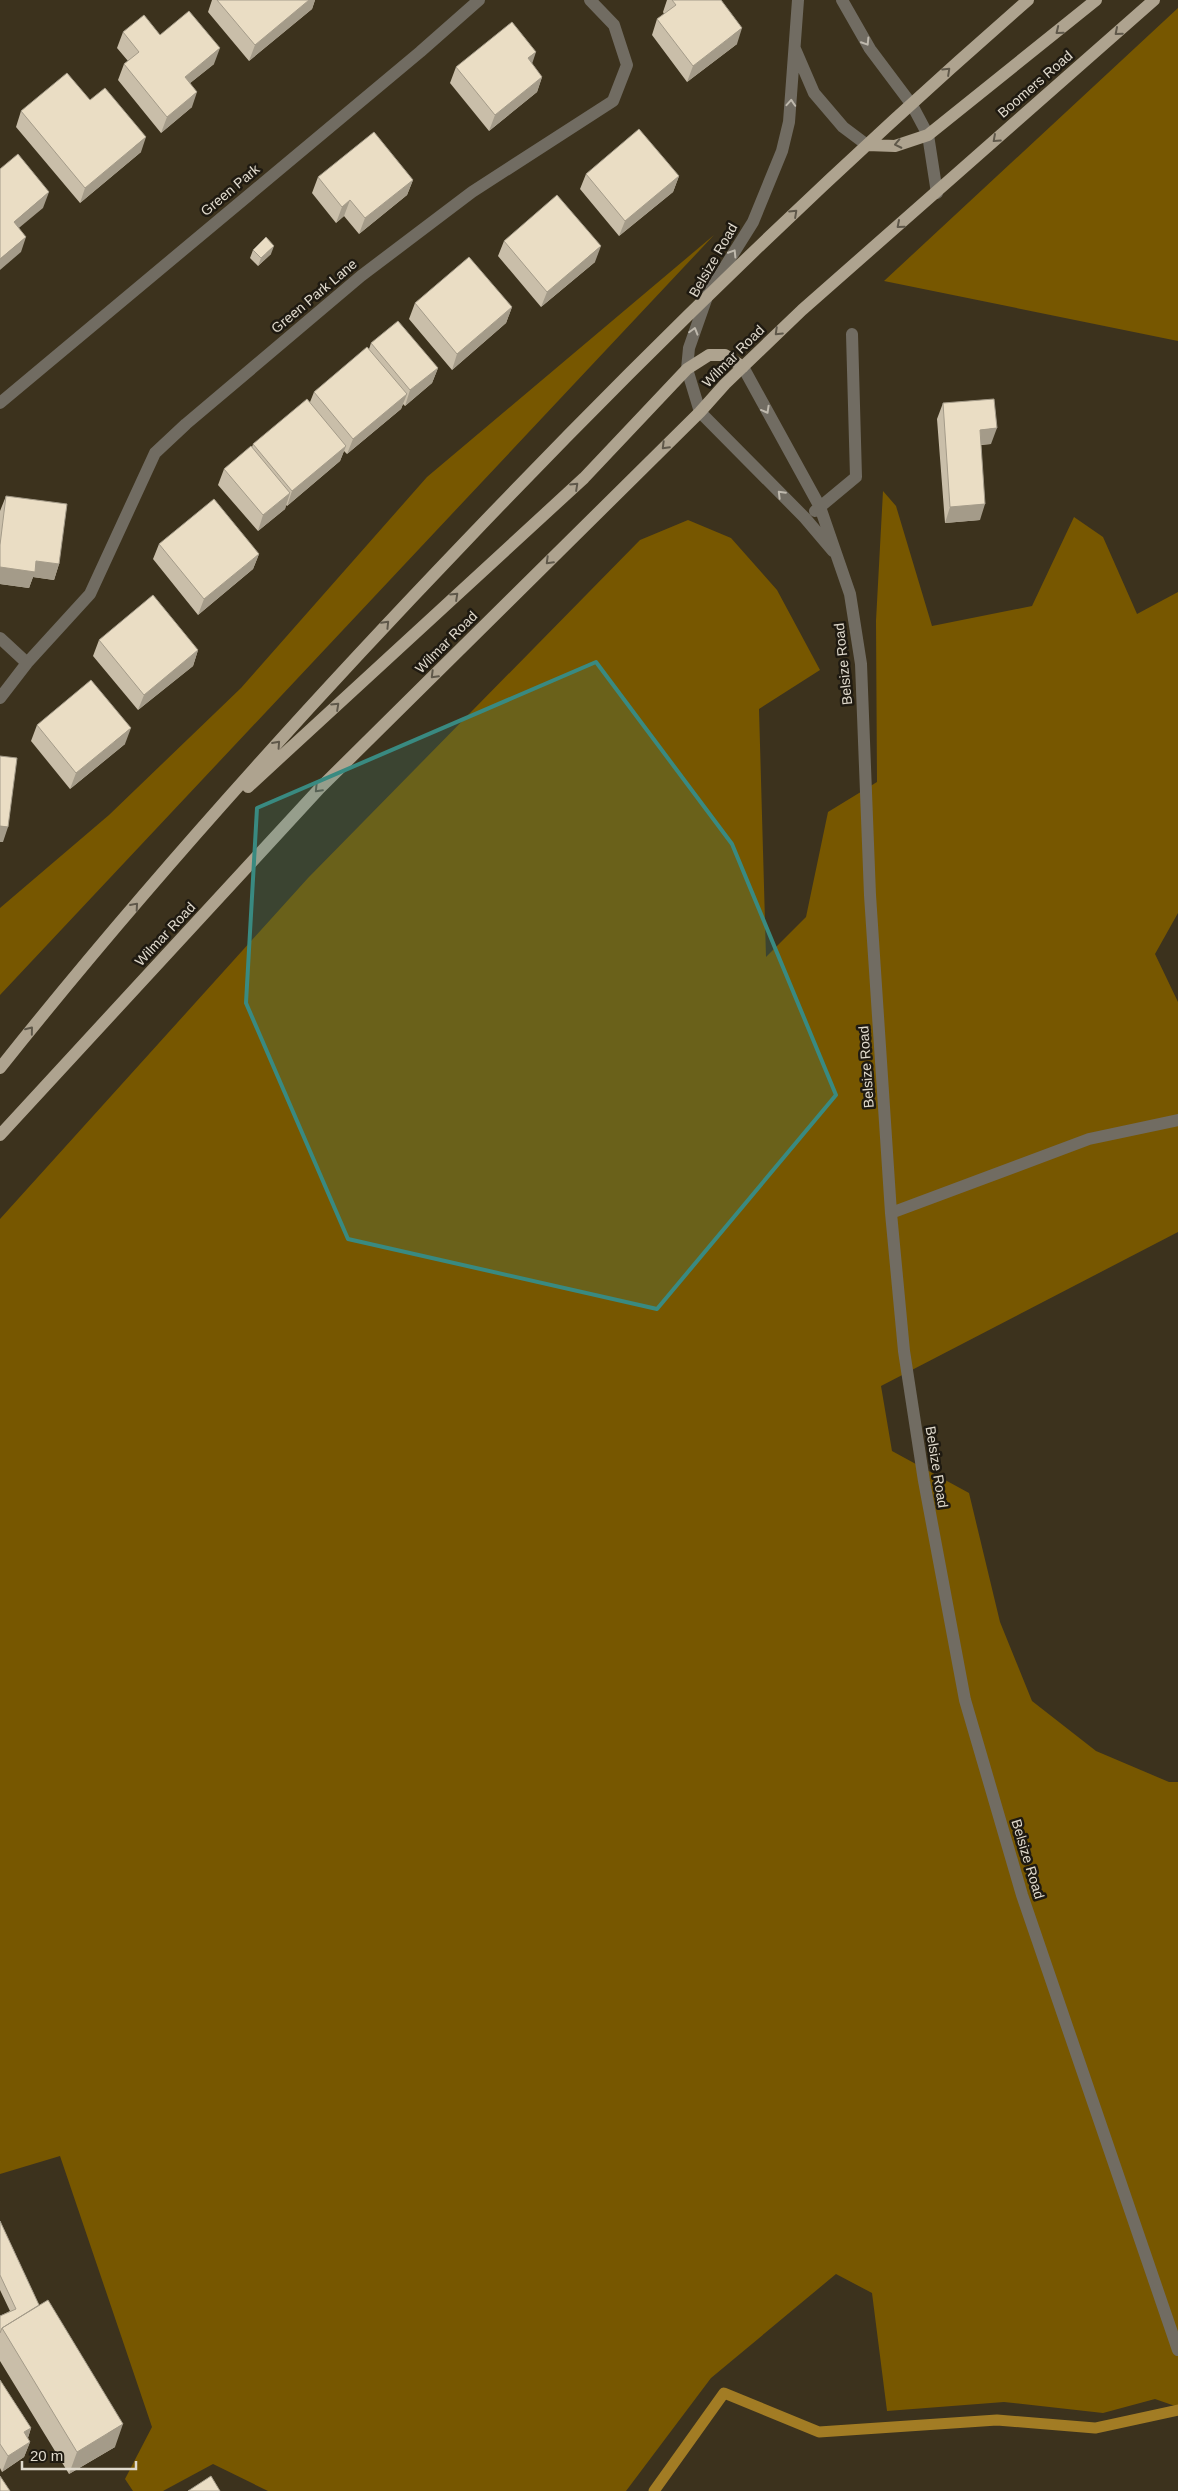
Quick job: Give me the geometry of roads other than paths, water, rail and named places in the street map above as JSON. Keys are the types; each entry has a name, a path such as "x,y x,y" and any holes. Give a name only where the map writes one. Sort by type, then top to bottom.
{"main road":[{"path":"0,1068 70,981 343,669 555,447 708,294 867,145 1028,0"},
{"path":"867,145 895,146 928,135 1096,0"},
{"name":"Boomers Road","path":"937,192 1154,0"},
{"name":"Wilmar Road","path":"0,1135 320,788 802,310 937,192"},
{"path":"197,834 584,478 686,369 709,355 725,355 743,367"}],"street":[{"name":"Green Park","path":"0,403 479,0"},
{"name":"Green Park Lane","path":"0,698 27,664 90,594 155,454 186,424 360,276 472,192 613,101 627,64 614,25 590,0"},
{"name":"Belsize Road","path":"798,0 790,122 777,165 753,222 708,294 689,348 686,369 700,412 805,518 838,556"},
{"path":"842,0 870,49 912,105 928,135 937,192"},
{"name":"Belsize Road","path":"794,46 814,93 843,127 867,145"},
{"path":"805,518 856,477 852,334"},
{"name":"Belsize Road","path":"743,367 820,507 850,594 861,664 870,895 891,1213 904,1351 924,1481 964,1700 1022,1895 1176,2345"},
{"path":"0,638 27,664"},
{"path":"891,1213 1089,1139 1178,1120"}],"waterway":[{"path":"654,2491 724,2393 819,2432 997,2420 1095,2428 1178,2410"}]}
